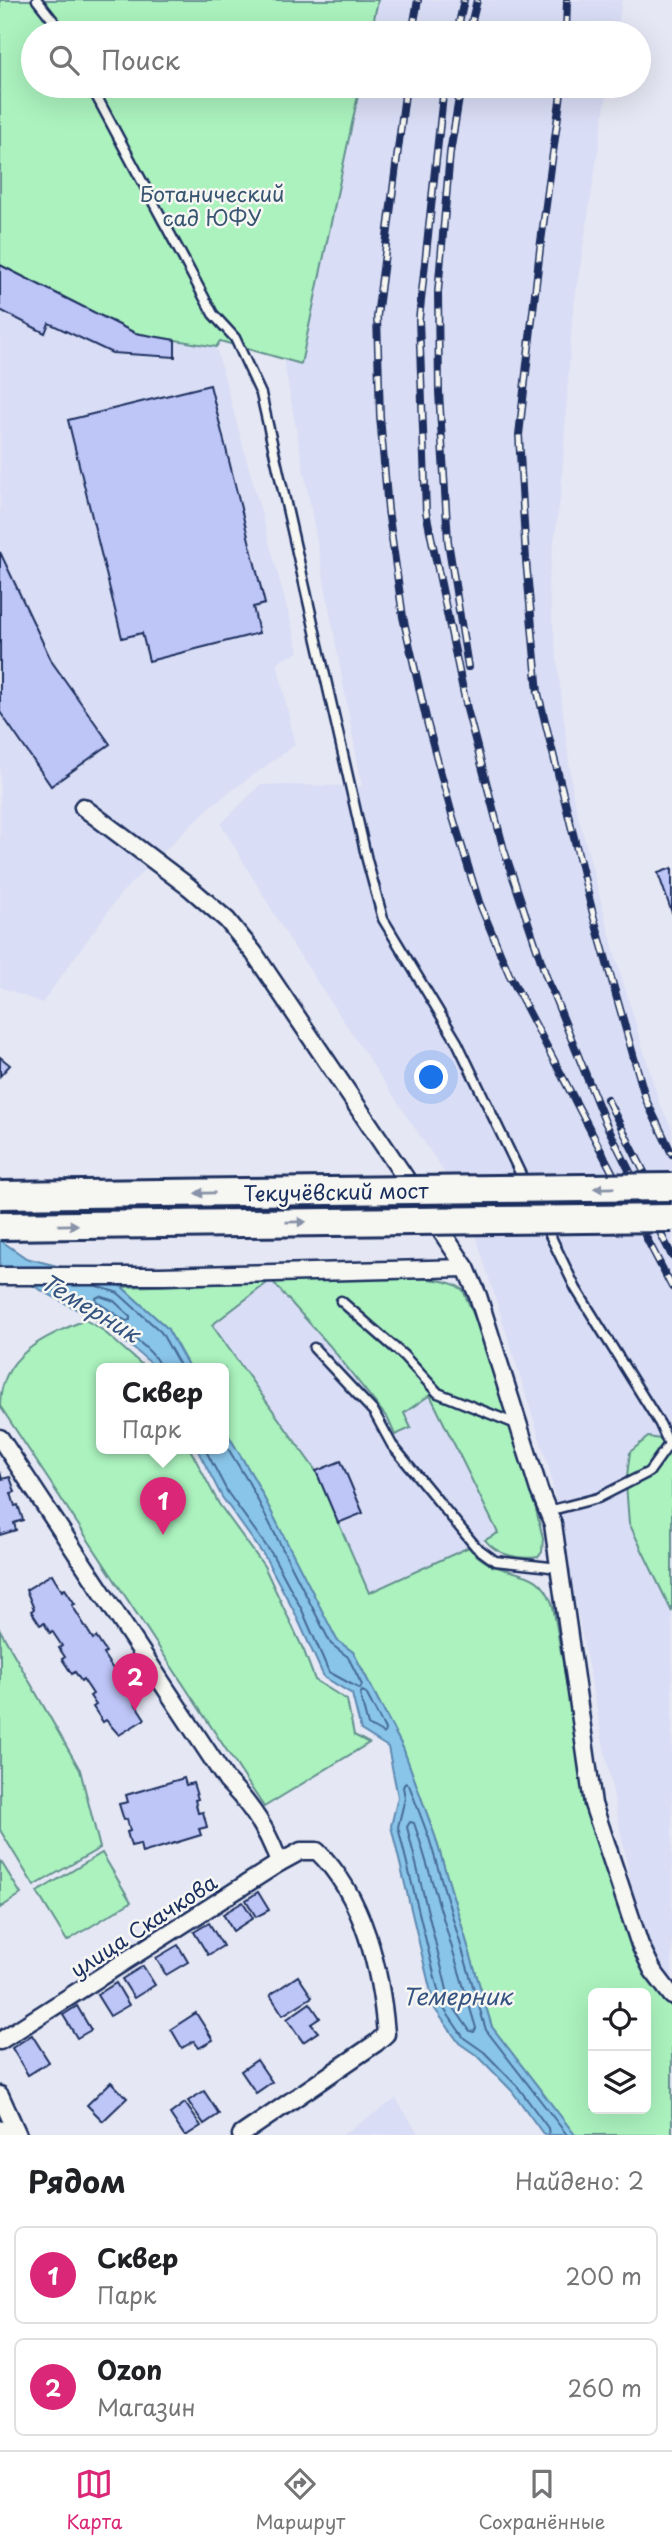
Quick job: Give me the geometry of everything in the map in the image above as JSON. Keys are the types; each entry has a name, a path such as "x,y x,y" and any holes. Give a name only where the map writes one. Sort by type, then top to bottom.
{"main road":[{"name":"Текучёвский мост","path":"0,1195 672,1187"},
{"name":"Текучёвский мост","path":"0,1226 672,1218"}],"street":[{"path":"83,807 189,887 227,920 254,953 466,1268 478,1296 552,1524 593,1804 640,1945 653,1971 672,1996"},
{"path":"0,1276 160,1276 466,1268"},
{"path":"0,1438 220,1771 258,1819 279,1863"},
{"name":"улица Скачкова","path":"0,2041 279,1863 301,1851 317,1851 346,1890 364,1925 377,1975 387,2034 241,2135"},
{"path":"0,2095 18,2135"},
{"path":"0,2131 7,2135"}],"lane":[{"path":"37,0 54,21"},
{"path":"97,98 213,314 235,338 261,394 367,860 383,919 457,1042 576,1289 660,1424 668,1444 649,1472 598,1498 548,1511"},
{"path":"341,1301 403,1355 438,1393 519,1426"},
{"path":"314,1348 374,1412 392,1445 476,1548 495,1561 559,1568"}],"shaded area":[{"path":"359,0 622,0 619,21 355,21"},
{"path":"338,98 606,98 572,318 561,492 548,583 573,796 617,962 660,1105 672,1128 672,1985 657,1967 638,1919 549,1468 466,1205 291,942 221,824 260,785 362,786 283,357"},
{"path":"0,265 135,333 216,347 299,652 277,662 295,745 213,804 122,892 42,1003 0,987"},
{"path":"271,1280 329,1345 388,1419 395,1435 403,1414 430,1394 499,1534 369,1593 316,1471 212,1325"},
{"path":"396,2099 419,2135 342,2135"}],"green space":[{"name":"Ботанический сад ЮФУ","path":"0,0 378,0 374,21 21,21 21,98 357,98 301,364 220,341 216,347 135,333 0,265"},
{"path":"419,1279 448,1282 463,1290 478,1325 529,1481 543,1538 542,1552 538,1557 509,1555 485,1540 498,1533 430,1395 404,1413 411,1428 395,1435 388,1419 329,1345 273,1282"},
{"path":"268,1282 212,1325 316,1471 369,1593 469,1547 492,1565 528,1576 547,1591 553,1606 584,1784 648,1975 672,2006 672,2135 575,2135 492,2027 435,1836 403,1748 353,1652 337,1641 255,1480 229,1436 229,1363 187,1363 167,1328 122,1287"},
{"path":"85,1320 101,1329 140,1363 96,1363 96,1454 193,1454 219,1504 264,1566 315,1680 347,1700 354,1735 369,1743 264,1807 0,1406 2,1388 16,1361 27,1350 54,1333"},
{"path":"648,1437 672,1441 672,1612 629,1523 626,1484 630,1452"},
{"path":"0,1630 80,1770 100,1848 34,1886 0,1830"},
{"path":"102,1853 131,1902 67,1941 37,1892"},
{"path":"0,1860 21,1894 0,1908"}],"water":[{"name":"Темерник","path":"0,1240 26,1258 122,1287 167,1328 187,1363 151,1363 104,1324 0,1268"},
{"path":"229,1436 255,1480 337,1640 353,1652 403,1748 435,1836 492,2027 575,2135 544,2135 512,2091 479,2057 459,2043 435,2009 391,1826 398,1797 388,1747 361,1730 352,1694 324,1677 295,1613 265,1557 222,1497 200,1454 229,1454"}],"building":[{"path":"0,265 135,333 175,340 175,357 112,353 49,323 45,333 0,310"},
{"path":"210,385 265,604 253,607 259,633 149,661 142,633 122,638 68,420"},
{"path":"0,552 52,662 110,744 51,786 0,712"},
{"path":"672,868 672,913 658,873"},
{"path":"0,1057 10,1065 0,1076"},
{"path":"341,1461 363,1513 338,1523 316,1471"},
{"path":"0,1472 2,1479 10,1477 15,1492 11,1493 23,1520 14,1523 16,1530 0,1535"},
{"path":"52,1574 62,1591 65,1589 75,1604 72,1605 93,1639 96,1637 106,1652 103,1654 125,1687 127,1685 137,1700 134,1702 145,1719 119,1735 106,1720 103,1722 93,1707 96,1705 90,1696 93,1694 83,1679 81,1681 75,1672 72,1674 62,1659 65,1657 59,1648 62,1646 52,1631 50,1633 44,1623 40,1625 31,1611 34,1609 26,1590"},
{"path":"184,1778 186,1785 193,1783 198,1799 195,1800 198,1813 203,1812 207,1827 199,1829 201,1835 142,1853 140,1844 131,1846 127,1819 124,1820 119,1804 128,1802 126,1795"},
{"path":"258,1892 269,1910 256,1917 246,1900"},
{"path":"243,1902 253,1918 233,1931 223,1914"},
{"path":"209,1923 223,1946 208,1955 194,1932"},
{"path":"178,1945 188,1962 166,1975 156,1958"},
{"path":"143,1966 155,1985 134,1998 122,1979"},
{"path":"298,1976 312,1997 283,2015 270,1995"},
{"path":"116,1983 129,2005 110,2016 97,1995"},
{"path":"310,2003 320,2018 311,2024 318,2032 303,2042 287,2019"},
{"path":"77,2006 91,2030 77,2038 63,2015"},
{"path":"196,2013 213,2040 199,2048 194,2041 182,2048 171,2029"},
{"path":"32,2035 49,2062 28,2075 12,2048"},
{"path":"257,2060 272,2082 256,2093 241,2071"},
{"path":"111,2082 127,2098 103,2121 87,2105"},
{"path":"204,2091 219,2114 204,2124 188,2101"},
{"path":"185,2103 201,2126 187,2135 184,2135 170,2114"}],"railway":[{"path":"414,21 418,0"},
{"path":"460,21 464,0"},
{"path":"472,21 477,0"},
{"path":"566,21 567,0"},
{"path":"404,98 377,317 380,416 388,510 403,617 427,722 479,902 509,974 672,1287"},
{"path":"443,98 419,319 426,512 467,709 504,850 546,976 605,1122 672,1256"},
{"path":"459,98 450,153 438,292 439,392 448,541 468,667"},
{"path":"560,98 519,435 526,560 538,693 594,918 646,1100 672,1154"},
{"path":"607,1099 672,1227"}],"place":[{"name":"Сквер","path":"163,1535"},
{"name":"Ozon","path":"135,1711"}]}
